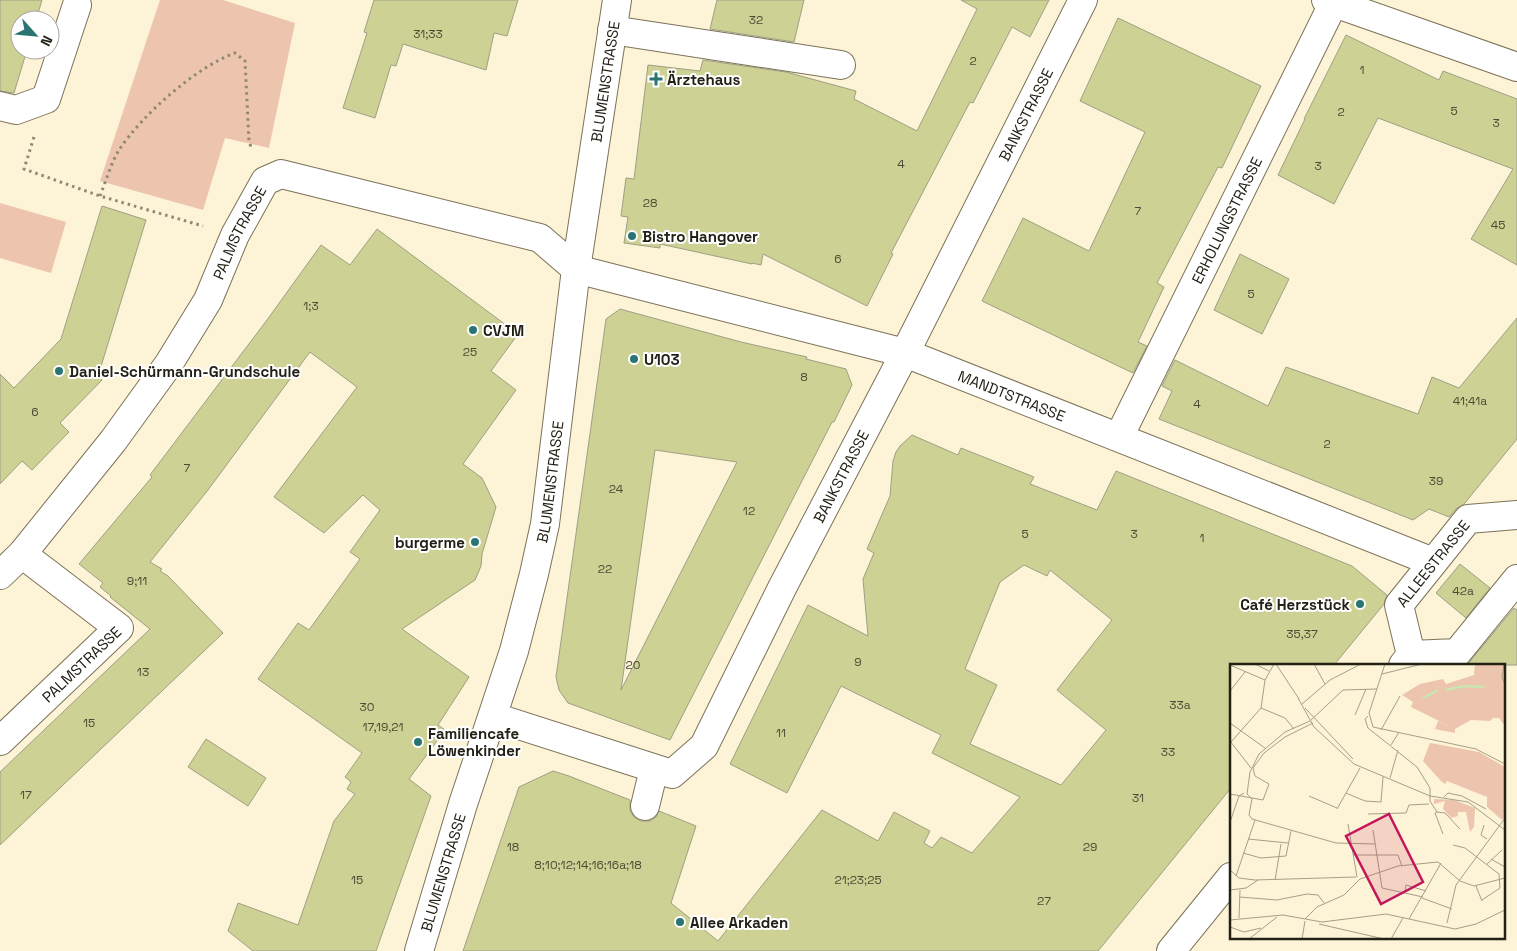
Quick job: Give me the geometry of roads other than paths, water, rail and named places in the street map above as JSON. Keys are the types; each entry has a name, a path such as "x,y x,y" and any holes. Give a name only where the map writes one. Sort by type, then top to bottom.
{"street":[{"name":"BLUMENSTRASSE","path":"419,951 463,804 494,716 514,651 545,524 576,269 617,0"},
{"name":"BANKSTRASSE","path":"663,772 704,746 782,588 905,353 1083,0"},
{"path":"1333,1 1517,67"},
{"name":"ERHOLUNGSTRASSE","path":"1118,437 1333,1"},
{"path":"0,106 16,110 46,99 77,5"},
{"path":"612,30 841,64"},
{"name":"PALMSTRASSE","path":"0,575 22,554 113,441 168,365 208,300 235,236 266,181 281,174 540,238 576,269"},
{"name":"MANDTSTRASSE","path":"576,269 905,353 1433,562"},
{"name":"ALLEESTRASSE","path":"1517,515 1468,520 1399,605 1407,660 1457,653 1517,579"},
{"name":"PALMSTRASSE","path":"0,741 119,628 22,554"},
{"path":"494,716 663,772 645,806"},
{"path":"1171,951 1230,878"}],"place":[{"name":"Ärztehaus","path":"656,79"},
{"name":"Bistro Hangover","path":"632,236"},
{"name":"CVJM","path":"473,330"},
{"name":"U103","path":"634,359"},
{"name":"Daniel-Schürmann-Grundschule","path":"59,371"},
{"name":"burgerme","path":"475,542"},
{"name":"Café Herzstück","path":"1360,604"},
{"name":"Familiencafe Löwenkinder","path":"418,742"},
{"name":"Allee Arkaden","path":"680,922"}]}
